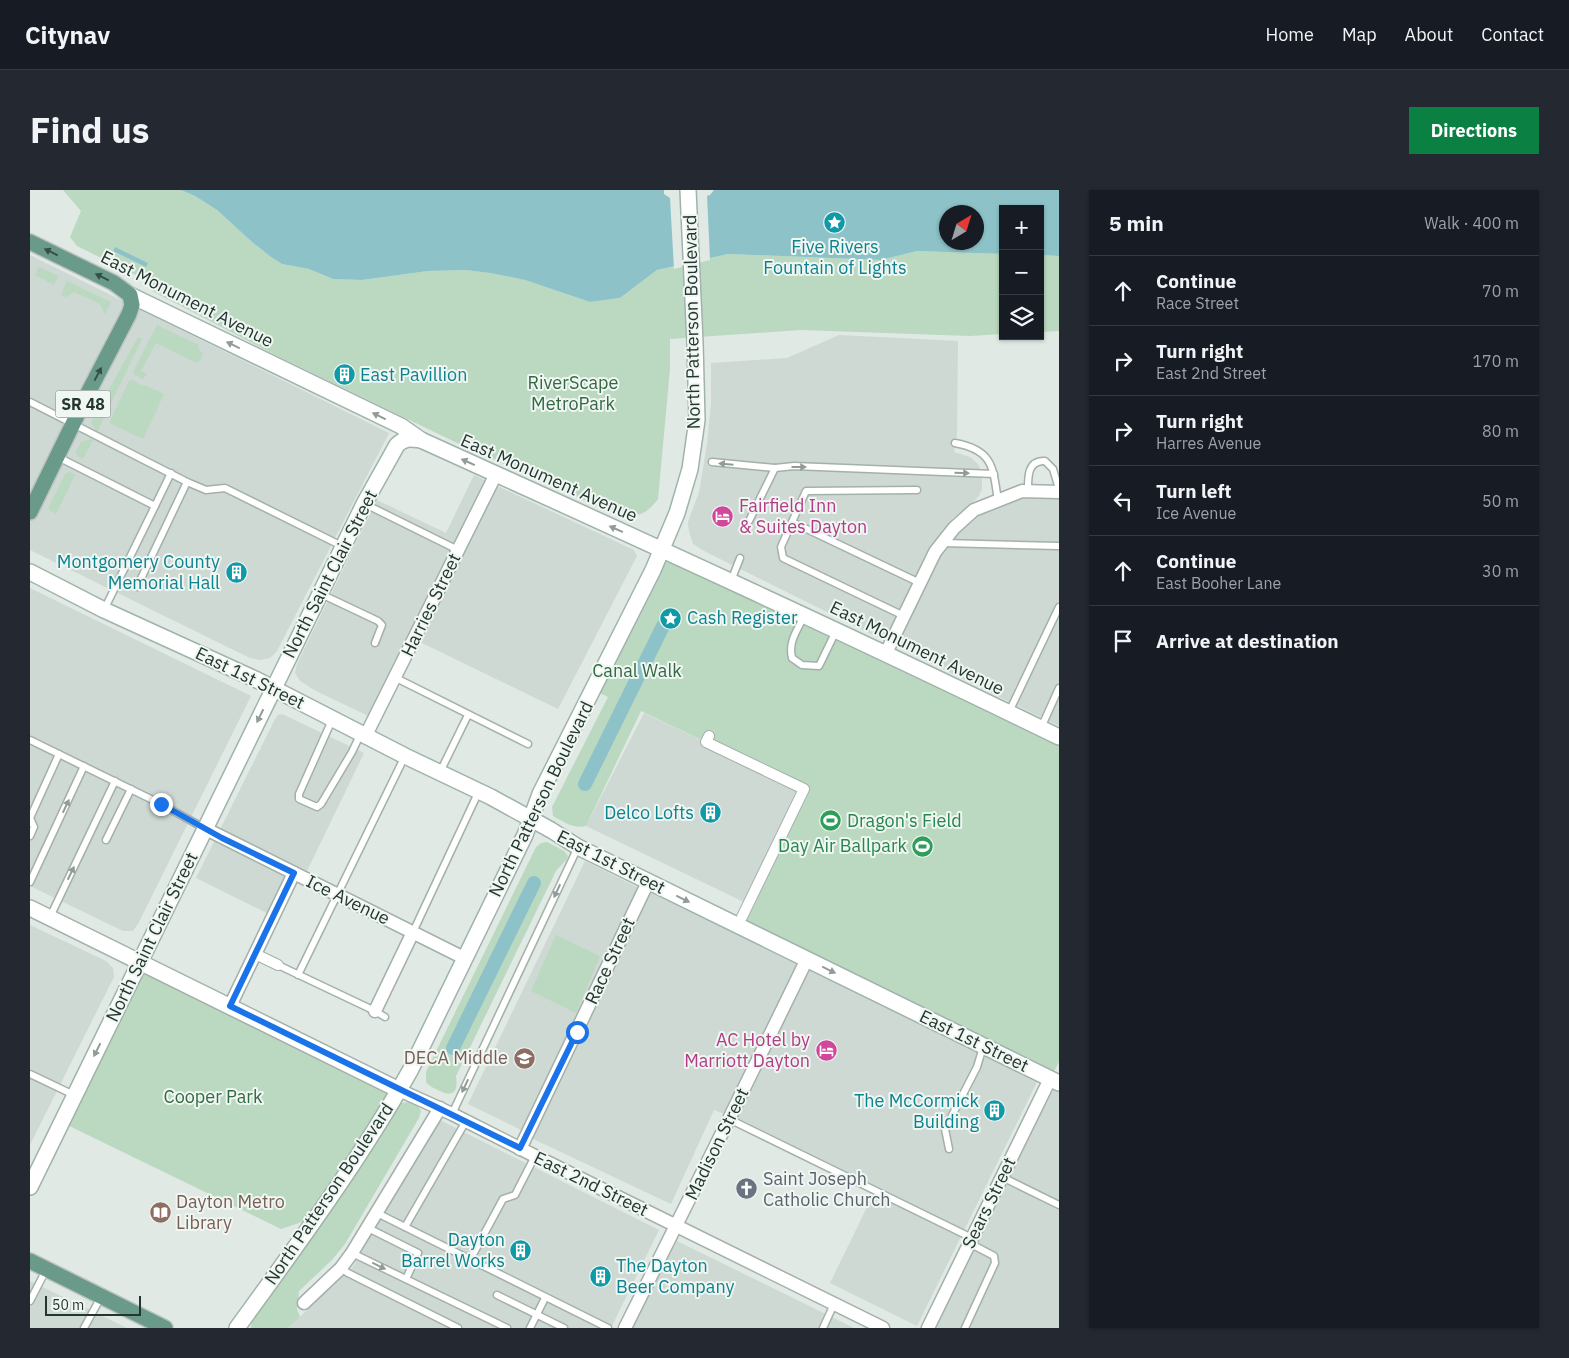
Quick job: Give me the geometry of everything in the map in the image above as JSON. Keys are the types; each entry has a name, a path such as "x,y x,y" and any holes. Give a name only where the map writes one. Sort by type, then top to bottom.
{"main road":[{"name":"North Patterson Boulevard","path":"237,1328 337,1188 400,1090 531,820 540,794 653,570 677,512 690,469 696,420 695,344 688,190"},
{"name":"East Monument Avenue","path":"30,242 114,282 130,296 401,426 422,440 661,548 886,653 1059,737"},
{"name":"SR 48","path":"30,512 130,312 132,305 130,296"},
{"name":"North Saint Clair Street","path":"30,1186 364,504 397,445 409,438 422,440"},
{"name":"East 1st Street","path":"30,572 104,610 273,688 405,756 479,791 551,830 578,847 1055,1081"},
{"name":"East 2nd Street","path":"30,908 400,1090"},
{"path":"30,1261 101,1296 144,1323 165,1328"}],"street":[{"name":"Harries Street","path":"364,734 496,474"},
{"path":"886,653 935,552 954,528 974,510 1022,491 1059,490"},
{"path":"709,736 706,742 804,789 742,917"},
{"name":"Ice Avenue","path":"204,828 464,958"},
{"path":"230,1006 294,873"},
{"name":"Race Street","path":"520,1148 648,882"},
{"path":"380,1014 413,932"},
{"path":"255,954 278,965"},
{"name":"Madison Street","path":"625,1328 807,959"},
{"name":"Sears Street","path":"928,1328 1001,1177 1055,1081"},
{"name":"East 2nd Street","path":"400,1090 440,1108 883,1328"},
{"path":"304,1303 341,1268 352,1253 440,1108"}],"lane":[{"path":"30,402 187,482 206,490 225,488 343,546"},
{"path":"955,443 979,450 987,458 994,474 998,501"},
{"path":"57,456 155,506"},
{"path":"1028,491 1029,471 1031,466 1040,460 1045,461 1053,469 1059,490"},
{"path":"712,462 775,468 794,466 994,474"},
{"path":"749,522 775,468"},
{"path":"104,610 171,473"},
{"path":"137,587 187,482"},
{"path":"904,616 783,558 781,547 806,491 917,490"},
{"path":"364,504 458,550"},
{"path":"792,522 920,583"},
{"path":"942,543 1059,546"},
{"path":"731,581 740,558"},
{"path":"320,593 378,621 382,626 375,643"},
{"path":"1008,713 1059,607"},
{"path":"804,615 790,648 792,658 802,665 819,666 836,630"},
{"path":"394,677 528,744"},
{"path":"1041,729 1057,697 1059,688"},
{"path":"440,773 468,715"},
{"path":"333,719 299,794 300,799 317,807 321,804 364,734"},
{"path":"30,740 161,804 204,828"},
{"path":"30,836 34,827 30,818 59,754"},
{"path":"298,975 405,756"},
{"path":"30,882 84,766"},
{"path":"50,917 115,781"},
{"path":"106,840 131,789"},
{"path":"413,932 479,791"},
{"path":"452,1114 578,847"},
{"path":"278,965 380,1014"},
{"path":"949,1149 945,1129 977,1067 984,1046"},
{"path":"30,1074 74,1095"},
{"path":"729,1119 970,1241 994,1256 995,1263 965,1328"},
{"path":"405,1227 466,1121"},
{"path":"470,1260 503,1198 515,1195 535,1156"},
{"path":"1001,1177 1059,1205"},
{"path":"377,1213 608,1328"},
{"path":"368,1228 418,1253 406,1280"},
{"path":"352,1253 507,1328"},
{"path":"341,1268 458,1328"},
{"path":"30,1301 46,1269"},
{"path":"497,1295 564,1328"},
{"path":"84,1328 101,1296"},
{"path":"530,1328 545,1298"},
{"path":"823,1328 834,1304"}],"shaded area":[{"path":"30,255 389,433 277,651 270,658 260,660 250,658 30,550"},
{"path":"839,335 958,341 957,434 954,452 970,457 978,464 981,471 982,489 979,496 953,518 939,535 888,633 879,638 706,552 693,544 689,532 688,522 699,492 707,444 711,404 711,363 787,358"},
{"path":"474,475 634,550 637,556 558,709 418,641 379,721 316,691 300,681 295,673 297,664 377,500 446,533"},
{"path":"1023,497 1059,498 1059,726 896,646 939,559 957,533 977,515"},
{"path":"30,588 251,696 133,931 123,931 30,886"},
{"name":"Delco Lofts","path":"644,713 804,789 748,904 586,826"},
{"path":"282,714 364,753 307,871 297,882 279,919 196,878 275,719 278,715"},
{"path":"585,861 639,888 581,1011 521,1130 468,1104"},
{"path":"651,893 1037,1082 917,1326 830,1283 874,1193 745,1122 714,1110 671,1204 529,1137"},
{"path":"30,925 106,961 113,968 114,977 30,1145"},
{"path":"1054,1088 1059,1091 1059,1328 935,1328 1006,1182"},
{"path":"440,1120 659,1230 611,1328 288,1328 352,1268"},
{"path":"677,1241 854,1328 632,1328"},
{"path":"30,1281 127,1328 30,1328"}],"green space":[{"name":"RiverScape MetroPark","path":"63,190 181,190 195,196 217,210 252,242 282,264 309,269 333,279 362,280 428,271 465,270 525,280 590,302 620,298 657,270 728,254 881,260 917,251 999,254 999,334 970,336 800,330 670,339 670,369 658,499 648,510 632,516 611,512 455,442 277,356 154,292 144,279 77,246 70,237 81,211"},
{"path":"1044,255 1059,256 1059,331 1044,332"},
{"path":"39,267 58,276 54,285 35,275"},
{"path":"67,281 111,302 105,314 100,304 74,292 66,297 61,295"},
{"path":"157,325 199,345 198,348 203,354 200,361 196,363 156,343 141,371 147,374 143,379 135,375 133,372"},
{"path":"138,337 142,339 97,432 91,422"},
{"path":"133,380 164,394 143,439 109,423 129,381"},
{"path":"93,440 83,459 77,456 76,452 81,442"},
{"path":"70,472 75,475 56,514 48,509 65,474"},
{"name":"Canal Walk","path":"661,548 1059,739 1059,1062 1050,1079 741,925 804,789 641,711 586,826 573,826 553,816 552,807 608,697 593,690"},
{"path":"547,842 564,851 568,856 555,873 456,1076 456,1089 449,1094 440,1091 426,1082 426,1072 536,847 541,843"},
{"path":"556,935 600,956 576,1013 531,991"},
{"name":"Cooper Park","path":"140,962 399,1090 317,1217 281,1229 61,1122"},
{"path":"409,1102 418,1106 421,1111 419,1118 345,1244 332,1260 299,1291 297,1309 300,1317 288,1328 251,1328 252,1316 320,1225 397,1106"}],"water":[{"path":"181,190 1059,190 1059,256 1044,255 1044,205 999,205 999,254 917,251 881,260 728,254 657,270 620,298 590,302 525,280 465,270 428,271 362,280 333,279 309,269 282,264 252,242 217,210 195,196"},
{"path":"115,247 148,263 146,267 113,251"}],"pier":[{"path":"664,190 714,190 707,196 710,260 674,269 670,198 664,194"}],"waterway":[{"path":"585,784 663,626"},
{"path":"453,1048 534,883"}],"place":[{"name":"Five Rivers Fountain of Lights","path":"835,222"},
{"name":"East Pavillion","path":"344,375"},
{"name":"Fairfield Inn & Suites Dayton","path":"723,516"},
{"name":"Montgomery County Memorial Hall","path":"236,572"},
{"name":"Cash Register","path":"671,618"},
{"name":"Delco Lofts","path":"710,813"},
{"name":"Dragon's Field","path":"831,821"},
{"name":"Day Air Ballpark","path":"923,846"},
{"name":"AC Hotel by Marriott Dayton","path":"826,1050"},
{"name":"DECA Middle","path":"524,1058"},
{"name":"The McCormick Building","path":"995,1111"},
{"name":"Saint Joseph Catholic Church","path":"747,1189"},
{"name":"Dayton Metro Library","path":"160,1212"},
{"name":"Dayton Barrel Works","path":"521,1250"},
{"name":"The Dayton Beer Company","path":"600,1276"}],"route":[{"path":"161,804 222,838 294,873 230,1006 520,1148 577,1032"}]}
